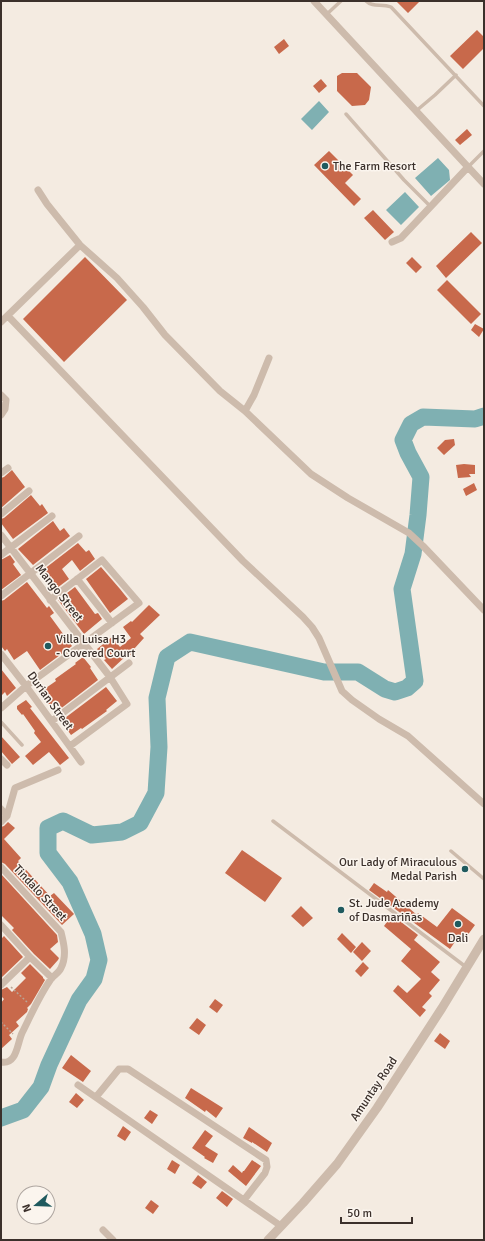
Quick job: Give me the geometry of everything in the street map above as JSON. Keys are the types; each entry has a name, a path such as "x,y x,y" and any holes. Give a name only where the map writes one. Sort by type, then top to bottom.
{"street":[{"path":"314,1 484,184"},
{"path":"392,242 401,238 468,167"},
{"path":"38,190 47,204 80,244 117,278 143,307 165,335 220,391 245,411 311,474 348,498 409,533 484,610"},
{"path":"1,322 80,244"},
{"path":"8,316 243,561 312,627 327,655 342,691 352,700 408,736 484,804"},
{"path":"245,411 254,395 269,358"},
{"path":"1,395 6,400 5,409 1,415"},
{"path":"1,473 8,468"},
{"path":"1,514 29,491"},
{"path":"1,556 52,516"},
{"name":"Mango Street","path":"1,535 110,677 127,704 70,746"},
{"path":"1,596 79,536"},
{"path":"1,708 26,686 139,603 102,560 50,600"},
{"path":"77,579 112,623"},
{"name":"Durian Street","path":"1,654 81,762"},
{"path":"52,721 129,663"},
{"path":"1,759 7,765"},
{"path":"1,822 7,816 15,788 58,770"},
{"path":"1,809 7,816"},
{"name":"Tindalo Street","path":"1,867 61,932 65,946 64,960 61,970 52,978 34,1009 19,1040 15,1055 6,1063 1,1062"},
{"path":"2,928 52,978"},
{"name":"Amuntay Road","path":"268,1240 337,1164 382,1101 442,1008 484,939"},
{"path":"3,983 30,957"},
{"path":"96,1097 119,1069 128,1069 266,1160 267,1167 265,1172 244,1200"},
{"path":"78,1085 281,1226"},
{"path":"103,1230 113,1240"}],"lane":[{"path":"326,14 341,1"},
{"path":"366,1 368,4 374,6 385,4 390,7 484,106"},
{"path":"416,111 435,96 456,75"},
{"path":"346,114 404,180 431,207"},
{"path":"468,167 484,151"},
{"path":"1,722 22,745"},
{"path":"273,821 466,967"},
{"path":"451,851 484,879"}],"path":[{"path":"3,983 34,1009"},
{"path":"1,1022 19,1040"}],"water":[{"path":"319,101 329,112 312,130 301,119"},
{"path":"438,158 449,170 450,180 431,196 415,178"},
{"path":"405,192 419,207 401,225 386,210"}],"building":[{"path":"396,1 420,1 408,13"},
{"path":"477,30 484,37 484,48 463,69 450,56"},
{"path":"284,39 289,46 279,54 274,47"},
{"path":"342,73 357,73 371,87 369,100 365,105 352,106 337,91 337,76"},
{"path":"321,79 327,86 319,93 313,86"},
{"path":"467,129 472,135 460,145 455,140"},
{"path":"329,151 353,175 345,183 361,199 354,206 314,165"},
{"path":"373,210 394,232 385,240 364,218"},
{"path":"471,232 482,243 446,278 436,266"},
{"path":"85,257 127,300 64,362 23,319"},
{"path":"412,257 422,267 416,273 406,263"},
{"path":"447,280 481,314 471,324 437,290"},
{"path":"475,324 484,329 479,337 471,330"},
{"path":"454,439 455,445 444,455 437,448 445,440"},
{"path":"456,465 475,465 475,474 469,474 471,477 458,478"},
{"path":"12,470 25,487 1,508 1,478"},
{"path":"474,483 477,490 466,496 463,489"},
{"path":"31,495 40,506 42,504 48,513 13,539 1,523 1,519"},
{"path":"53,521 60,531 64,528 70,536 33,565 18,549"},
{"path":"78,543 86,552 89,550 95,559 80,571 72,560 62,569 69,579 53,591 39,573"},
{"path":"10,555 15,562 13,564 21,575 1,590 1,560"},
{"path":"101,567 128,599 110,613 86,579"},
{"path":"27,582 47,608 49,606 54,613 50,616 72,646 40,670 27,651 14,660 7,649 5,651 1,646 1,601"},
{"path":"75,587 95,614 98,613 102,619 84,634 58,600"},
{"path":"149,605 160,615 140,634 144,638 134,649 136,650 128,657 127,655 112,669 97,649 112,637 120,647 131,638 123,627 131,621 132,622"},
{"path":"83,657 91,667 90,668 98,680 55,713 40,692 56,681 55,679"},
{"path":"1,669 16,688 7,696 5,692 1,696"},
{"path":"106,687 117,701 106,710 107,711 71,735 61,721"},
{"path":"26,700 32,707 30,708 69,758 60,765 49,752 33,765 25,756 41,742 23,714 22,715 17,709 17,706"},
{"path":"1,736 20,757 12,764 1,751"},
{"path":"8,822 15,828 4,839 21,858 18,861 50,896 54,893 74,914 62,925 5,864 1,862 1,827"},
{"path":"242,850 282,878 265,902 225,873"},
{"path":"1,874 57,935 58,942 50,949 59,958 50,969 12,930 14,928 1,915"},
{"path":"374,883 387,892 388,890 417,915 418,913 437,927 452,908 475,925 464,940 459,936 450,949 369,890"},
{"path":"301,906 313,918 303,927 291,916"},
{"path":"392,915 418,935 414,940 440,962 431,972 440,980 429,993 432,996 422,1007 426,1010 420,1017 393,991 398,985 407,993 421,979 401,961 411,949 384,926"},
{"path":"342,933 356,947 351,953 337,939"},
{"path":"4,936 23,957 1,978 1,939"},
{"path":"362,942 371,951 362,961 353,952"},
{"path":"363,962 369,968 361,977 355,971"},
{"path":"30,964 45,980 31,1004 27,1008 27,1012 16,1022 19,1026 9,1035 12,1039 1,1049 1,1003 4,999 1,996 1,990 7,987 12,992 26,978 21,973"},
{"path":"215,999 223,1005 217,1013 209,1007"},
{"path":"197,1018 206,1025 199,1035 189,1028"},
{"path":"440,1033 450,1041 445,1049 434,1041"},
{"path":"71,1055 91,1071 83,1082 62,1068"},
{"path":"191,1088 223,1108 216,1118 206,1110 205,1112 185,1098"},
{"path":"76,1093 84,1100 77,1108 69,1102"},
{"path":"150,1110 158,1115 152,1124 144,1118"},
{"path":"123,1126 131,1132 125,1141 117,1136"},
{"path":"249,1127 272,1143 267,1152 243,1138"},
{"path":"205,1130 213,1136 205,1146 218,1154 213,1163 192,1148"},
{"path":"172,1160 180,1165 175,1174 167,1169"},
{"path":"252,1160 261,1166 246,1186 228,1171 233,1165 242,1173"},
{"path":"198,1175 207,1182 201,1189 192,1183"},
{"path":"222,1191 233,1199 227,1207 216,1198"},
{"path":"151,1200 159,1206 153,1214 145,1208"}],"waterway":[{"path":"1,1118 23,1110 41,1087 49,1065 79,1000 94,979 99,960 93,934 70,882 48,853 48,828 63,821 92,835 122,832 140,823 156,793 159,747 157,698 167,657 190,642 324,672 358,672 385,689 395,692 407,688 415,681 402,589 413,554 421,477 403,440 411,424 423,417 475,419 484,416"}],"place":[{"name":"The Farm Resort","path":"325,166"},
{"name":"Villa Luisa H3 - Covered Court","path":"48,646"},
{"name":"Our Lady of Miraculous Medal Parish","path":"465,869"},
{"name":"St. Jude Academy of Dasmariñas","path":"341,910"},
{"name":"Dali","path":"458,924"}]}
